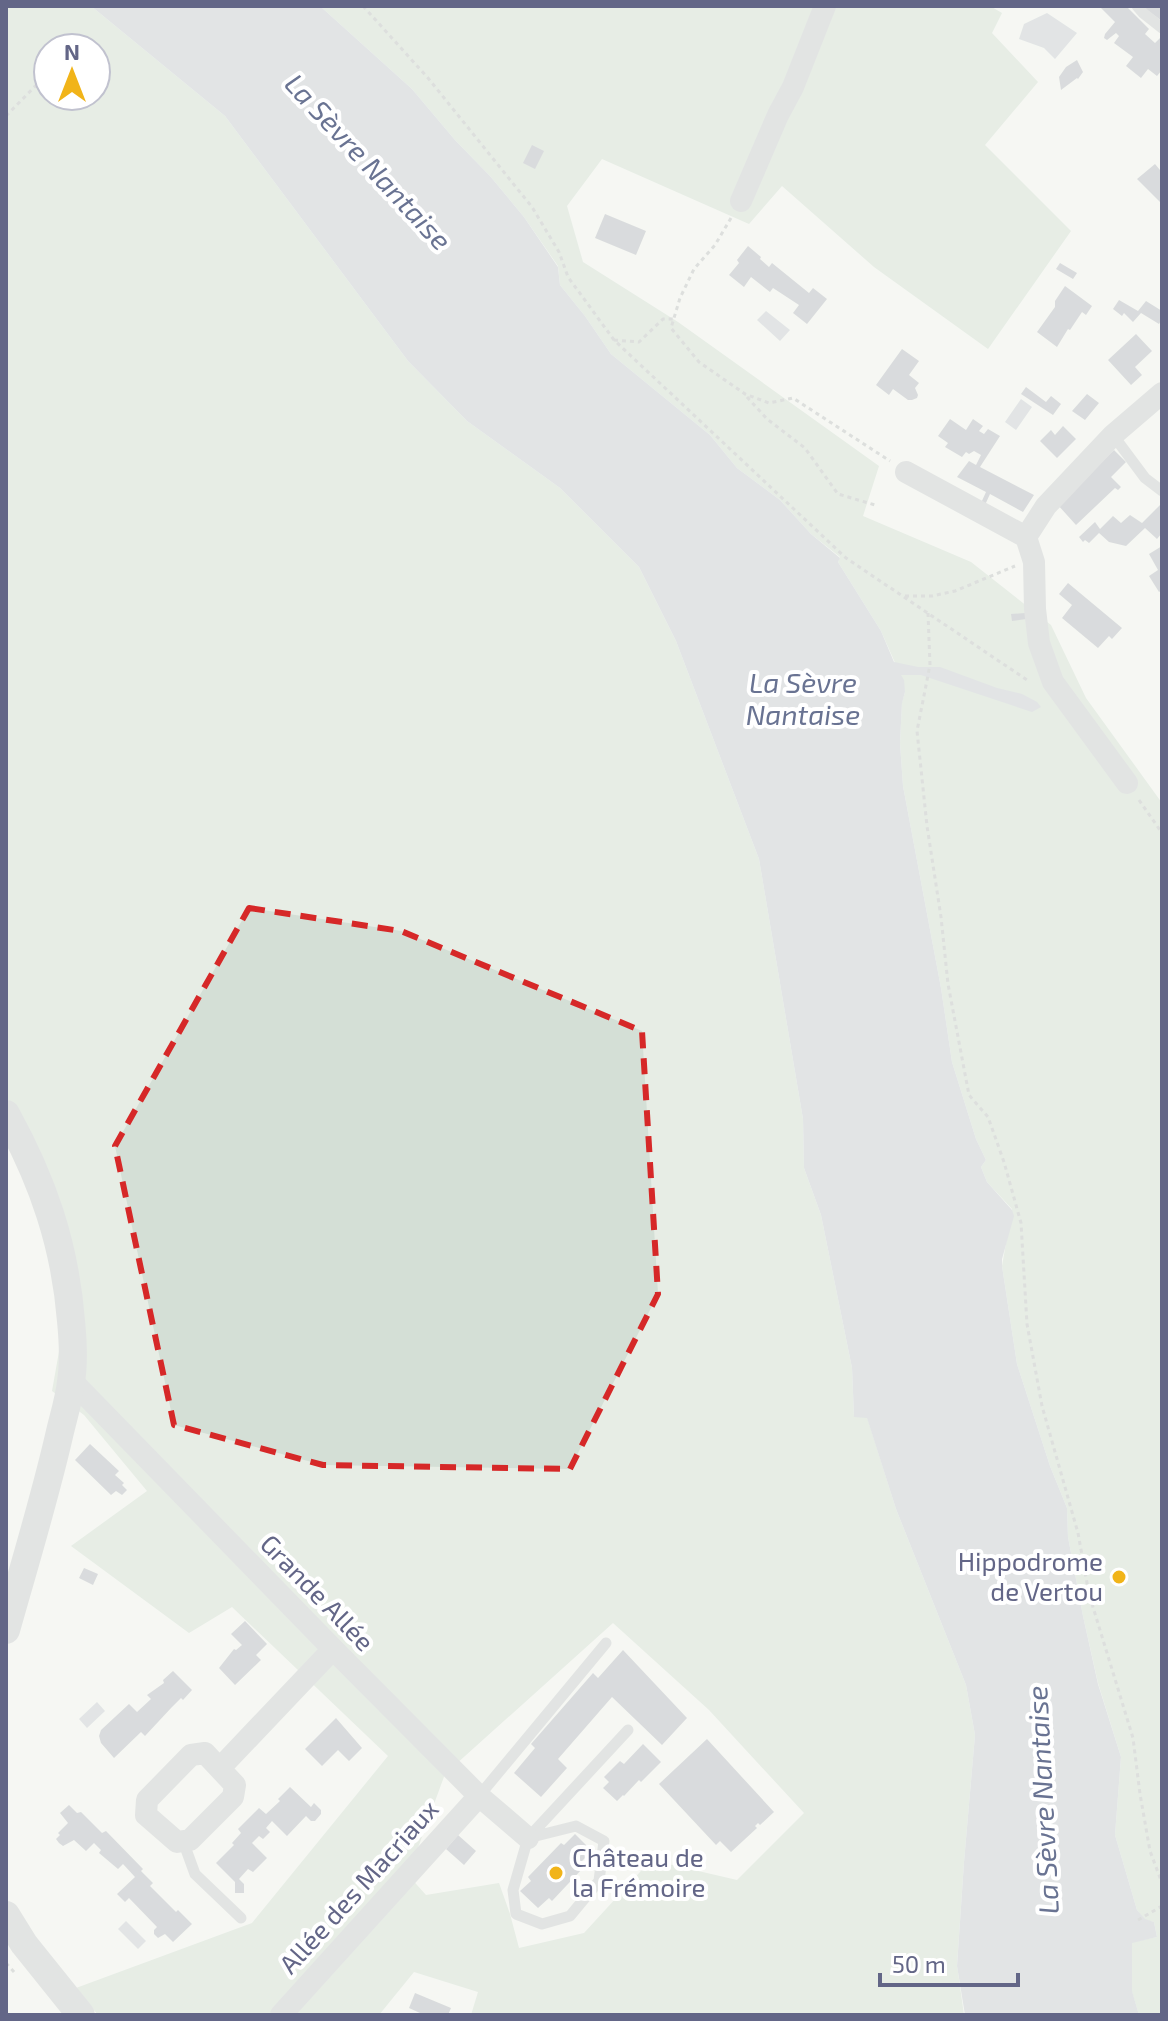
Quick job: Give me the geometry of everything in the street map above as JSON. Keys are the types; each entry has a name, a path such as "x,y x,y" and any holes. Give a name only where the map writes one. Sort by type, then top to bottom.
{"street":[{"path":"741,201 793,87 825,6"},
{"path":"1026,537 1046,506 1113,435 1162,393"},
{"path":"906,472 1026,537 1034,562 1039,643 1053,682 1127,783"},
{"path":"6,1114 21,1141 59,1239 73,1343 72,1381 6,1630"},
{"name":"Grande Allée","path":"72,1381 479,1796 528,1838"},
{"path":"220,1768 333,1649"},
{"path":"205,1753 220,1768 235,1785 233,1797 190,1840 177,1842 146,1815 147,1800 191,1755 205,1753"},
{"name":"Allée des Macriaux","path":"281,2015 479,1796"},
{"path":"6,1915 24,1944 81,2015"}],"lane":[{"path":"1137,6 1162,28"},
{"path":"1113,435 1145,478 1162,491"},
{"path":"479,1796 606,1643"},
{"path":"528,1838 576,1826 604,1841 599,1881 570,1916 542,1924 516,1914 513,1890 528,1838 628,1730"},
{"path":"183,1841 195,1874 241,1918"}],"path":[{"path":"363,6 428,78 532,207 559,252 568,277 614,340 846,558 1033,684"},
{"path":"6,116 32,89"},
{"path":"741,201 715,245 694,269 680,298 671,328 699,362 745,394 767,419 805,448 838,494 875,505"},
{"path":"614,340 639,342 663,319 674,319"},
{"path":"745,394 769,403 793,398 906,472"},
{"path":"901,596 932,596 955,591 1023,563"},
{"path":"928,613 930,665 917,731 948,984 969,1095 988,1117 1021,1223 1027,1324 1042,1406 1078,1533 1089,1594 1133,1738 1150,1851 1162,1883"},
{"path":"1127,783 1162,833"},
{"path":"1138,1920 1162,1906"}],"highlighted area":[{"path":"249,908 401,931 642,1031 658,1294 570,1469 323,1465 174,1425 115,1146"}],"shaded area":[{"path":"6,6 91,6 225,116 408,361 467,421 560,488 639,567 676,641 759,859 803,1119 804,1168 821,1215 852,1368 854,1417 867,1417 896,1509 966,1685 975,1735 957,1965 964,2015 471,2015 478,1992 414,1972 379,2015 98,2015 76,1988 252,1923 388,1756 232,1607 189,1633 71,1546 147,1491 84,1415 52,1391 63,1329 44,1230 6,1137","holes":["613,1623 709,1710 804,1813 737,1880 651,1860 584,1933 519,1948 499,1883 426,1895 408,1875 445,1774"]},
{"path":"320,6 990,6 1002,13 992,33 1038,82 985,145 1071,231 988,349 874,267 782,186 749,224 602,159 567,206 583,262 678,322 879,466 863,516 971,562 1051,625 1086,698 1162,803 1162,2015 1139,2015 1132,1992 1132,1942 1157,1937 1154,1922 1145,1920 1137,1910 1115,1835 1121,1757 1098,1683 1083,1616 1068,1537 1067,1508 1017,1364 1002,1266 1012,1209 987,1182 981,1167 986,1160 976,1139 952,1062 903,786 900,743 905,692 900,674 881,631 838,562 840,557 811,534 780,500 737,468 710,435 611,354 560,285 558,266 524,217 490,176 412,89"}],"water":[{"name":"La Sèvre Nantaise","path":"91,6 320,6 412,89 490,176 524,217 558,267 560,285 611,354 710,435 737,468 780,500 811,534 840,558 838,562 881,631 894,662 940,667 1022,694 1041,707 1032,712 921,675 901,675 905,692 900,743 903,786 952,1062 976,1139 986,1160 981,1167 987,1182 1014,1216 1002,1266 1017,1364 1067,1508 1068,1537 1083,1616 1098,1684 1121,1757 1115,1835 1137,1910 1145,1919 1154,1922 1157,1937 1132,1943 1132,1991 1139,2015 965,2015 957,1966 975,1735 966,1685 896,1509 867,1418 854,1417 852,1368 821,1215 804,1168 803,1119 759,859 676,641 639,567 560,488 467,421 408,361 225,116"},
{"path":"1047,13 1077,33 1055,59 1044,48 1019,39 1024,24"},
{"path":"766,311 790,330 780,341 757,320"},
{"path":"1021,399 1032,407 1016,430 1005,422"},
{"path":"97,1702 105,1711 87,1728 79,1719"},
{"path":"126,1921 146,1941 138,1949 118,1929"}],"building":[{"path":"1099,6 1126,6 1149,29 1145,34 1155,43 1162,36 1162,70 1157,76 1148,69 1141,78 1126,66 1133,57 1114,43 1119,36 1116,33 1107,40 1104,38 1115,22"},
{"path":"1141,6 1162,6 1162,21"},
{"path":"1077,60 1083,72 1061,90 1059,77 1066,67"},
{"path":"532,145 544,151 535,169 523,163"},
{"path":"1155,164 1160,170 1162,167 1162,204 1137,179"},
{"path":"605,214 646,231 636,255 595,238"},
{"path":"748,246 769,267 772,263 809,293 813,288 827,299 807,324 793,313 799,305 773,288 770,292 751,277 744,287 729,275"},
{"path":"1060,263 1077,273 1073,279 1056,269"},
{"path":"1065,286 1092,306 1086,315 1082,312 1057,347 1037,332"},
{"path":"1119,300 1138,311 1146,301 1162,311 1162,319 1159,324 1141,313 1133,322 1124,313 1122,316 1113,309"},
{"path":"1136,334 1152,351 1135,367 1142,375 1131,385 1108,360"},
{"path":"902,349 919,361 909,375 919,383 915,388 917,398 912,400 893,389 889,395 876,385"},
{"path":"1026,387 1046,402 1051,396 1061,404 1053,415 1021,394"},
{"path":"1087,394 1099,403 1085,420 1072,411"},
{"path":"950,419 966,430 973,419 983,426 979,431 984,434 988,429 1000,436 980,467 1034,495 1023,512 990,494 985,505 981,503 986,492 957,477 969,461 976,465 981,455 974,451 966,452 962,457 945,447 948,443 938,436"},
{"path":"1063,426 1076,439 1057,458 1040,441 1051,430 1055,435"},
{"path":"1114,450 1126,462 1111,477 1121,487 1118,490 1115,488 1076,525 1057,504"},
{"path":"1162,503 1162,533 1157,539 1145,528 1126,546 1109,542 1099,533 1089,543 1079,537 1095,522 1100,529 1113,516 1121,523 1130,515 1142,523"},
{"path":"1162,546 1162,590 1159,592 1149,576 1158,570 1149,554"},
{"path":"1068,583 1122,628 1098,648 1062,618 1072,605 1059,594"},
{"path":"1025,613 1026,619 1012,621 1011,614"},
{"path":"90,1444 119,1471 115,1475 127,1490 122,1495 116,1491 111,1495 75,1460"},
{"path":"84,1568 98,1574 93,1585 79,1578"},
{"path":"245,1621 267,1644 256,1655 261,1660 235,1685 219,1668 234,1649 242,1645 231,1634"},
{"path":"623,1650 687,1718 662,1745 612,1697 558,1759 567,1768 541,1797 514,1773 535,1748 531,1744 593,1673 598,1678"},
{"path":"173,1671 192,1690 145,1736 141,1732 114,1758 101,1743 101,1730 129,1704 137,1712 151,1699 147,1695 164,1683 163,1680"},
{"path":"336,1718 362,1748 349,1761 338,1750 322,1766 305,1749"},
{"path":"707,1739 774,1812 760,1825 758,1823 757,1828 731,1852 720,1841 716,1845 659,1784"},
{"path":"643,1744 661,1762 617,1801 603,1788 609,1782 604,1777 620,1761 624,1764"},
{"path":"290,1787 311,1807 314,1803 321,1814 315,1821 306,1816 287,1836 272,1821 266,1828 270,1832 252,1843 267,1858 253,1872 248,1869 239,1879 244,1884 244,1893 235,1893 235,1882 216,1863 234,1845 232,1843 241,1833 238,1829 259,1808 266,1814"},
{"path":"69,1805 77,1813 81,1812 102,1833 106,1831 143,1869 141,1871 153,1883 150,1886 192,1924 173,1942 165,1934 158,1938 154,1934 157,1927 129,1898 125,1902 117,1894 135,1877 123,1864 118,1869 99,1853 101,1850 94,1843 86,1851 74,1840 63,1846 59,1843 56,1839 60,1835 58,1833 68,1823 60,1813"},
{"name":"Château de la Frémoire","path":"575,1834 592,1851 581,1862 585,1866 552,1901 549,1898 538,1908 520,1891 531,1881 528,1877 561,1843 564,1845"},
{"path":"458,1835 476,1851 464,1865 446,1849"},
{"path":"415,1993 451,2008 448,2015 419,2015 409,2008"}],"place":[{"name":"Hippodrome de Vertou","path":"1119,1577"},
{"name":"Château de la Frémoire","path":"556,1873"}]}
